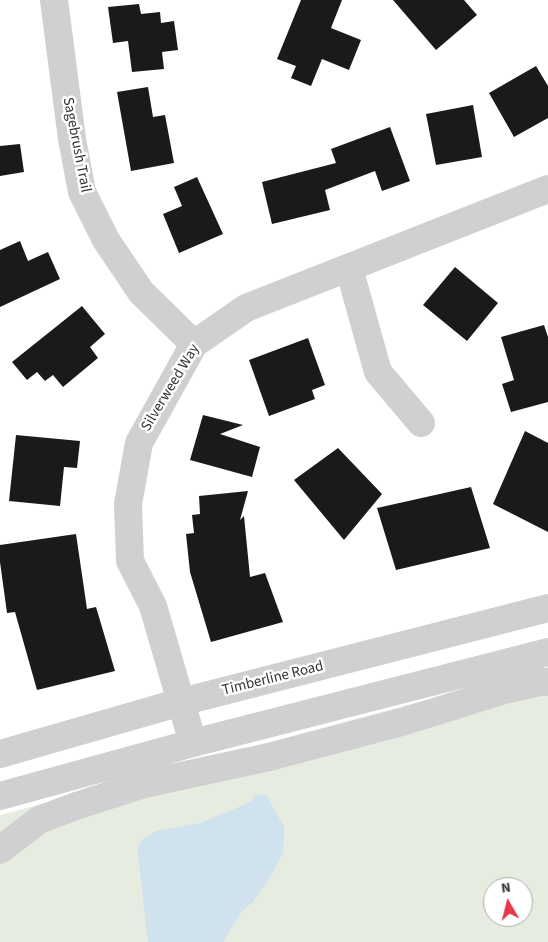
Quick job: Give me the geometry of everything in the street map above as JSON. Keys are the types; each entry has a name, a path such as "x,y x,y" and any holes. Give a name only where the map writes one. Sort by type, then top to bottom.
{"street":[{"name":"Sagebrush Trail","path":"54,0 72,139 82,192 106,240 142,292 194,344"},
{"name":"Silverweed Way","path":"193,743 153,606 130,561 128,504 139,443 194,344 246,308 548,189"},
{"path":"349,268 378,372 420,423"},
{"name":"Timberline Road","path":"0,754 181,702 548,608"},
{"path":"0,796 193,743 548,652"},
{"path":"0,850 39,820 144,784 269,757 402,722 508,689 548,682"}],"shaded area":[{"path":"548,667 548,942 0,942 0,815"}],"water":[{"path":"266,794 284,827 283,853 269,879 253,902 242,911 223,942 148,942 138,855 138,846 143,839 156,831 200,823 246,804 253,800 253,796"}],"building":[{"path":"301,0 342,0 331,28 361,40 349,70 322,59 311,86 291,78 296,66 277,59"},
{"path":"393,0 464,0 477,15 436,50"},
{"path":"139,4 141,14 160,12 161,23 174,21 178,50 162,52 164,69 132,72 128,41 113,43 108,7"},
{"path":"536,66 548,86 548,118 514,137 489,93"},
{"path":"148,87 153,117 165,115 174,163 131,171 117,92"},
{"path":"473,105 482,157 436,165 426,114"},
{"path":"390,127 410,181 382,191 375,171 325,190 330,210 272,224 262,182 336,163 331,149"},
{"path":"20,144 24,172 0,176 0,146"},
{"path":"197,177 223,234 179,253 163,214 182,206 174,187"},
{"path":"20,241 28,261 48,252 60,279 0,307 0,250"},
{"path":"455,267 498,303 467,341 423,305"},
{"path":"82,306 105,334 90,347 98,358 63,387 53,375 45,381 37,372 27,380 12,362"},
{"path":"544,325 548,337 548,402 511,412 502,384 514,380 501,337"},
{"path":"308,338 325,385 312,390 315,399 269,416 249,360"},
{"path":"203,415 243,425 220,434 260,447 252,477 190,460"},
{"path":"525,431 548,443 548,532 493,504"},
{"path":"16,435 80,441 77,468 64,467 60,506 9,501"},
{"path":"338,448 382,494 344,540 294,480"},
{"path":"471,487 490,548 396,570 377,508"},
{"path":"248,491 240,520 244,516 250,577 265,573 283,622 211,642 190,572 186,534 194,533 192,515 200,514 199,496"},
{"path":"76,534 87,609 96,607 115,671 37,690 15,612 7,613 0,562 0,545"}]}
